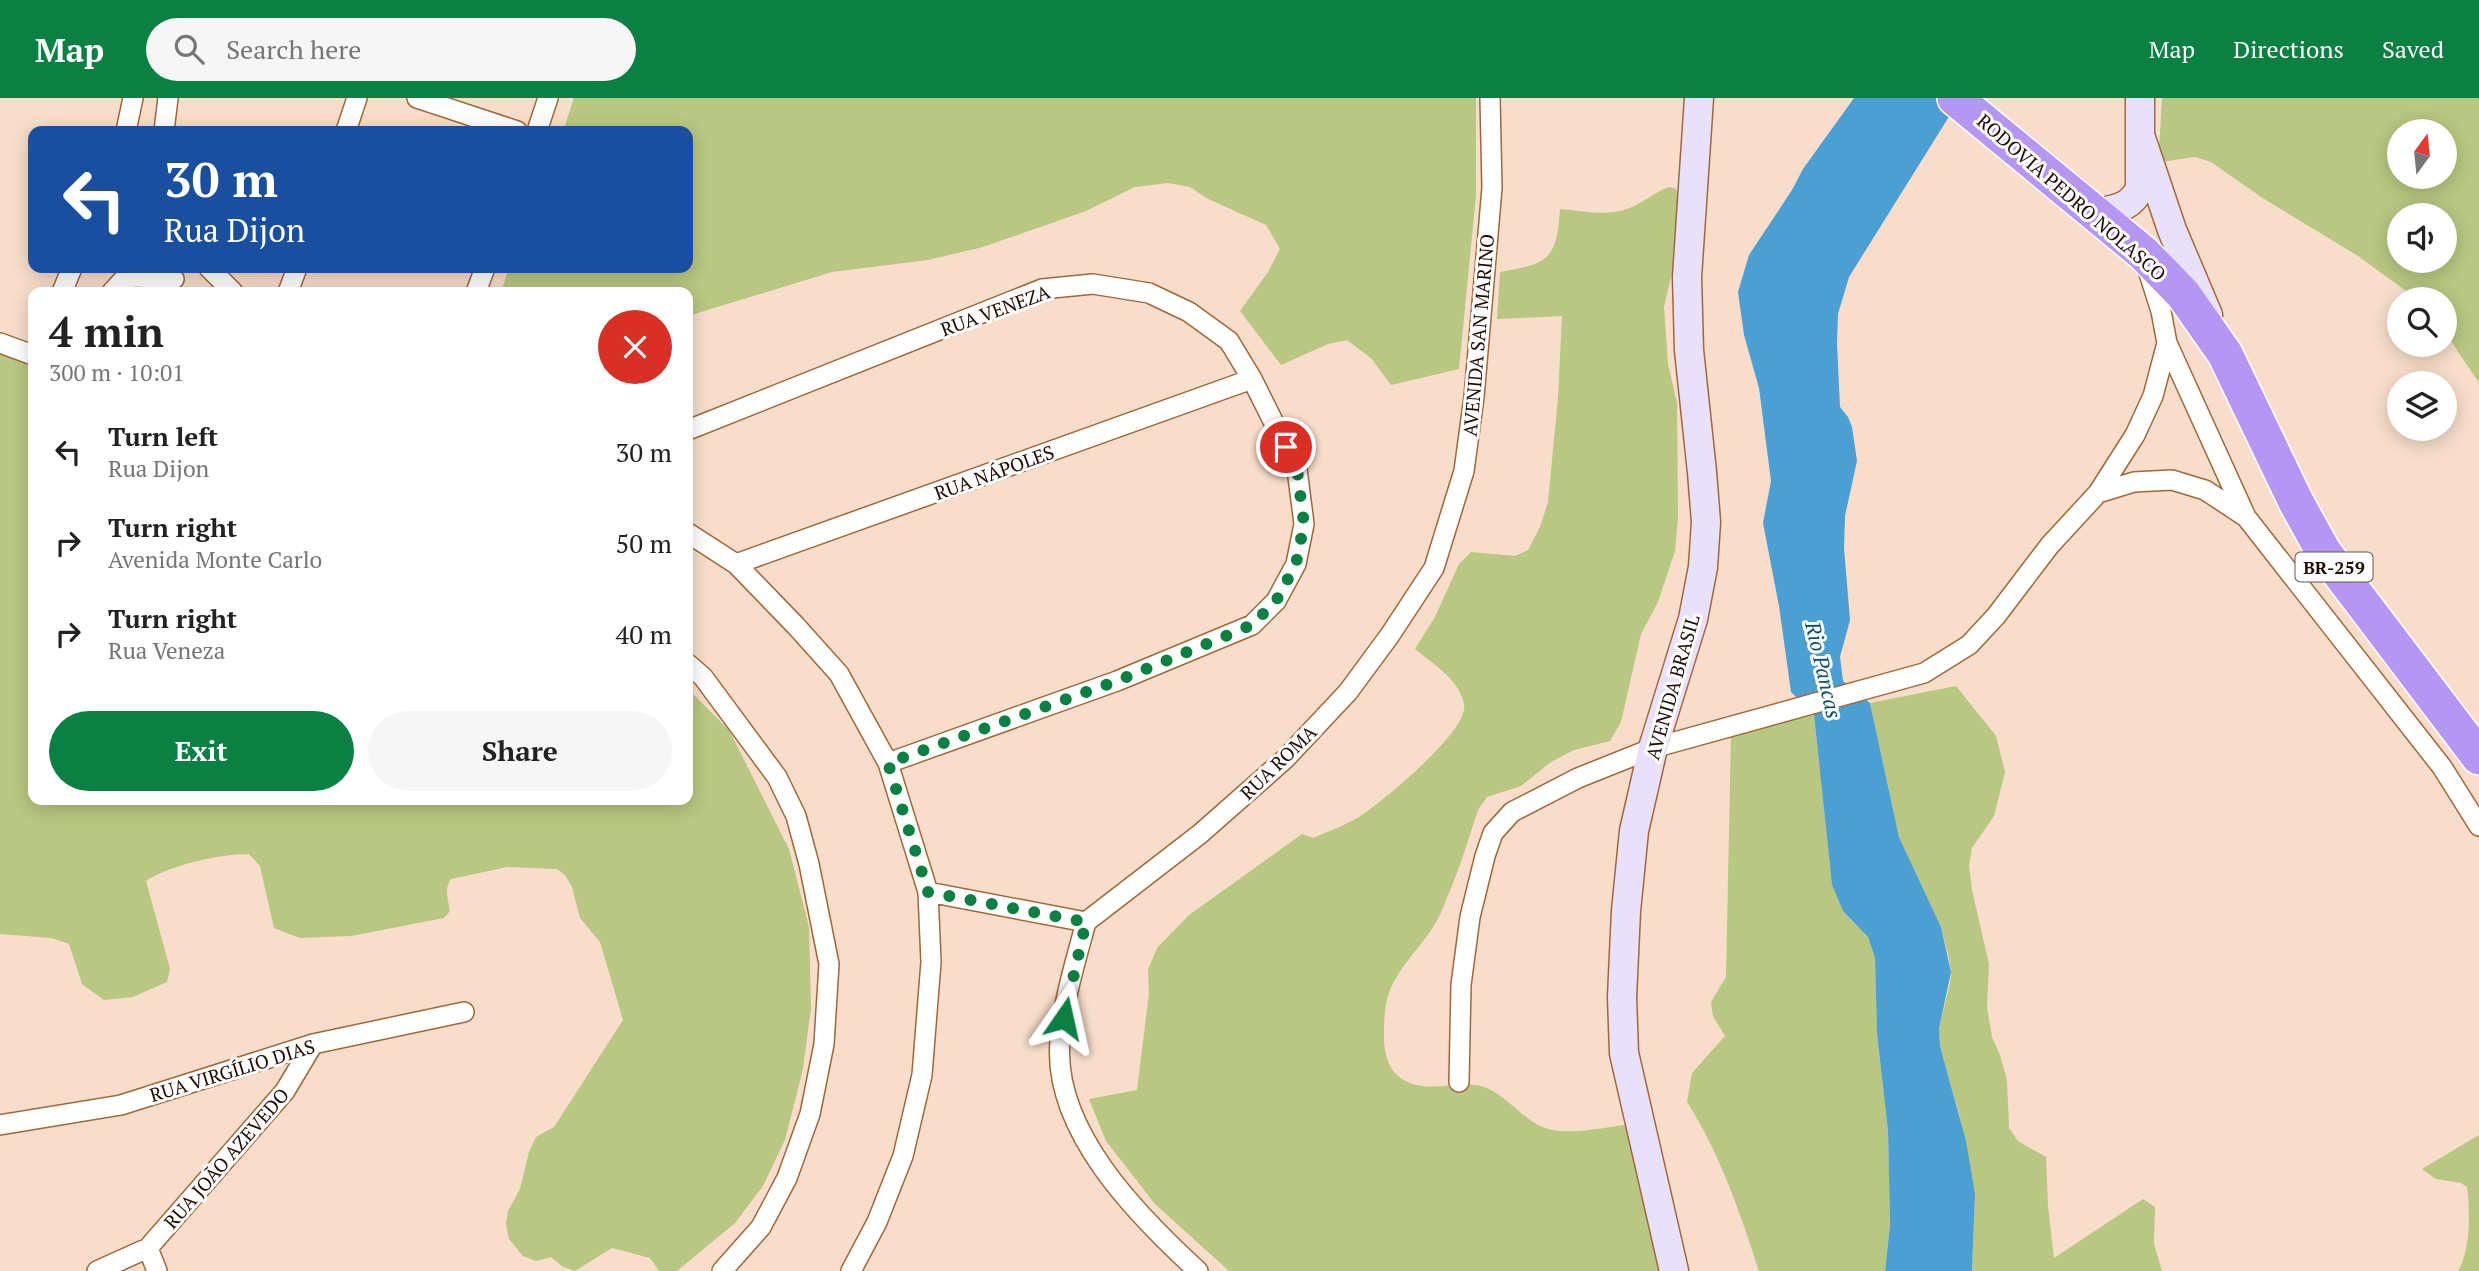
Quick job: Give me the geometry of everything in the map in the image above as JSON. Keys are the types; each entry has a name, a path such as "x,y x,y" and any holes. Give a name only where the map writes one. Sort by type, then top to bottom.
{"highway":[{"name":"RODOVIA PEDRO NOLASCO","path":"1955,98 2143,253 2183,295 2225,354 2296,502 2323,551 2479,757"}],"main road":[{"name":"AVENIDA BRASIL","path":"1674,1271 1624,1053 1622,997 1626,911 1634,831 1653,748 1693,619 1703,567 1706,522 1689,350 1687,277 1699,98"},
{"path":"2096,214 2127,206 2140,188 2140,98"},
{"path":"2141,138 2172,230 2225,354"}],"street":[{"path":"127,126 133,98"},
{"path":"164,126 168,98"},
{"path":"348,126 357,98"},
{"path":"417,98 502,126"},
{"path":"539,126 548,98"},
{"name":"AVENIDA SAN MARINO","path":"1434,568 1464,471 1474,397 1492,188 1490,98"},
{"path":"2143,253 2161,311 2166,343 2246,516 2442,767 2479,826"},
{"path":"214,273 228,287"},
{"path":"117,287 123,280 134,277 177,280"},
{"name":"RUA VENEZA","path":"693,428 1042,289 1093,284 1149,293 1189,312 1229,341 1252,379 1297,469 1304,524 1296,564 1276,601 1252,625 1117,681 888,763"},
{"path":"0,343 28,353"},
{"path":"1459,1082 1461,985 1470,917 1493,833 1512,812 1578,778 1653,748 1924,673 1969,645 1996,616 2050,545 2098,493 2135,435 2153,396 2166,343"},
{"name":"RUA NÁPOLES","path":"736,564 1252,379"},
{"path":"2098,493 2134,482 2172,480 2205,490 2246,516"},
{"path":"693,536 736,564 838,674 888,763 928,892 931,962 922,1075 903,1156 877,1222 851,1271"},
{"name":"RUA ROMA","path":"1086,922 1200,834 1285,759 1348,692 1434,568"},
{"path":"693,668 703,677 777,777 796,816 809,864 829,964 824,1044 810,1114 787,1178 761,1227 722,1271"},
{"path":"928,892 1086,922 1073,970 1059,1043 1064,1092 1086,1143 1125,1197 1198,1271"},
{"name":"RUA VIRGÍLIO DIAS","path":"0,1125 121,1105 313,1044 464,1012"},
{"name":"RUA JOÃO AZEVEDO","path":"148,1248 285,1091 313,1044"},
{"path":"97,1271 148,1248 157,1271"}],"green space":[{"path":"574,98 1476,98 1476,195 1459,369 1391,385 1372,359 1347,340 1328,344 1281,365 1240,311 1268,272 1280,249 1266,225 1206,198 1190,187 1168,183 1135,187 1086,211 983,247 928,260 832,272 693,314 693,287 503,287 507,273 693,273 693,126 565,126"},
{"path":"2162,98 2479,98 2479,383 2457,350 2457,287 2401,287 2358,256 2261,197 2211,162 2195,157 2161,162 2159,150"},
{"path":"1669,187 1676,189 1682,201 1684,221 1664,307 1668,364 1677,403 1678,517 1675,551 1658,602 1641,634 1621,722 1610,741 1574,750 1551,762 1521,786 1487,797 1478,810 1439,917 1398,974 1390,990 1385,1007 1384,1031 1389,1063 1394,1072 1407,1082 1426,1086 1475,1085 1486,1088 1505,1099 1532,1121 1552,1130 1582,1131 1632,1124 1662,1271 1229,1271 1155,1204 1106,1141 1089,1099 1137,1090 1149,993 1148,970 1157,948 1189,915 1302,834 1313,838 1362,815 1424,764 1454,730 1462,716 1464,704 1461,695 1444,673 1415,649 1435,617 1459,564 1471,552 1515,556 1528,550 1540,527 1548,502 1562,316 1497,319 1500,272 1529,266 1547,257 1556,239 1560,209 1595,213 1621,211"},
{"path":"0,355 28,361 28,805 693,805 693,694 729,730 789,849 809,927 811,1008 803,1069 785,1140 763,1186 735,1223 677,1271 659,1271 650,1258 612,1248 575,1271 563,1267 551,1257 536,1261 523,1256 509,1239 506,1224 508,1211 520,1189 529,1152 536,1137 554,1127 623,1020 600,942 580,918 572,887 565,875 557,869 507,867 451,879 447,890 450,911 444,918 351,936 300,938 274,928 260,866 249,854 210,858 181,865 146,881 170,969 167,982 133,997 104,1000 82,984 69,944 52,938 0,934"},
{"path":"1956,686 1996,736 2005,772 1994,816 1972,848 1969,865 1989,964 1987,1007 1992,1037 2007,1080 2009,1128 2018,1141 2046,1157 2054,1258 2143,1199 2155,1207 2154,1244 2162,1271 1972,1271 1975,1194 1960,1118 1940,1046 1939,1029 1950,983 1949,958 1941,927 1899,837 1870,703"},
{"path":"1814,715 1832,885 1843,911 1868,937 1875,958 1877,1034 1888,1131 1890,1225 1885,1271 1759,1271 1737,1205 1719,1163 1687,1102 1692,1073 1725,1036 1713,1016 1711,1002 1726,977 1731,734"},
{"path":"2479,1135 2479,1271 2458,1271 2467,1241 2467,1187 2461,1183 2436,1179 2422,1169"}],"water":[{"name":"Rio Pancas","path":"1854,98 1954,98 1955,107 1849,277 1838,314 1840,407 1852,427 1857,461 1845,516 1844,548 1850,620 1840,657 1843,681 1870,703 1899,837 1941,927 1951,972 1939,1029 1940,1046 1966,1141 1975,1194 1972,1271 1885,1271 1890,1225 1888,1131 1877,1034 1875,958 1868,937 1843,911 1832,885 1814,715 1791,692 1779,606 1763,523 1771,481 1759,388 1744,335 1738,292 1749,255 1803,169"}],"route":[{"path":"1064,1018 1086,922 928,892 888,763 1117,681 1252,625 1276,601 1296,564 1304,524 1297,469 1286,447"}]}
